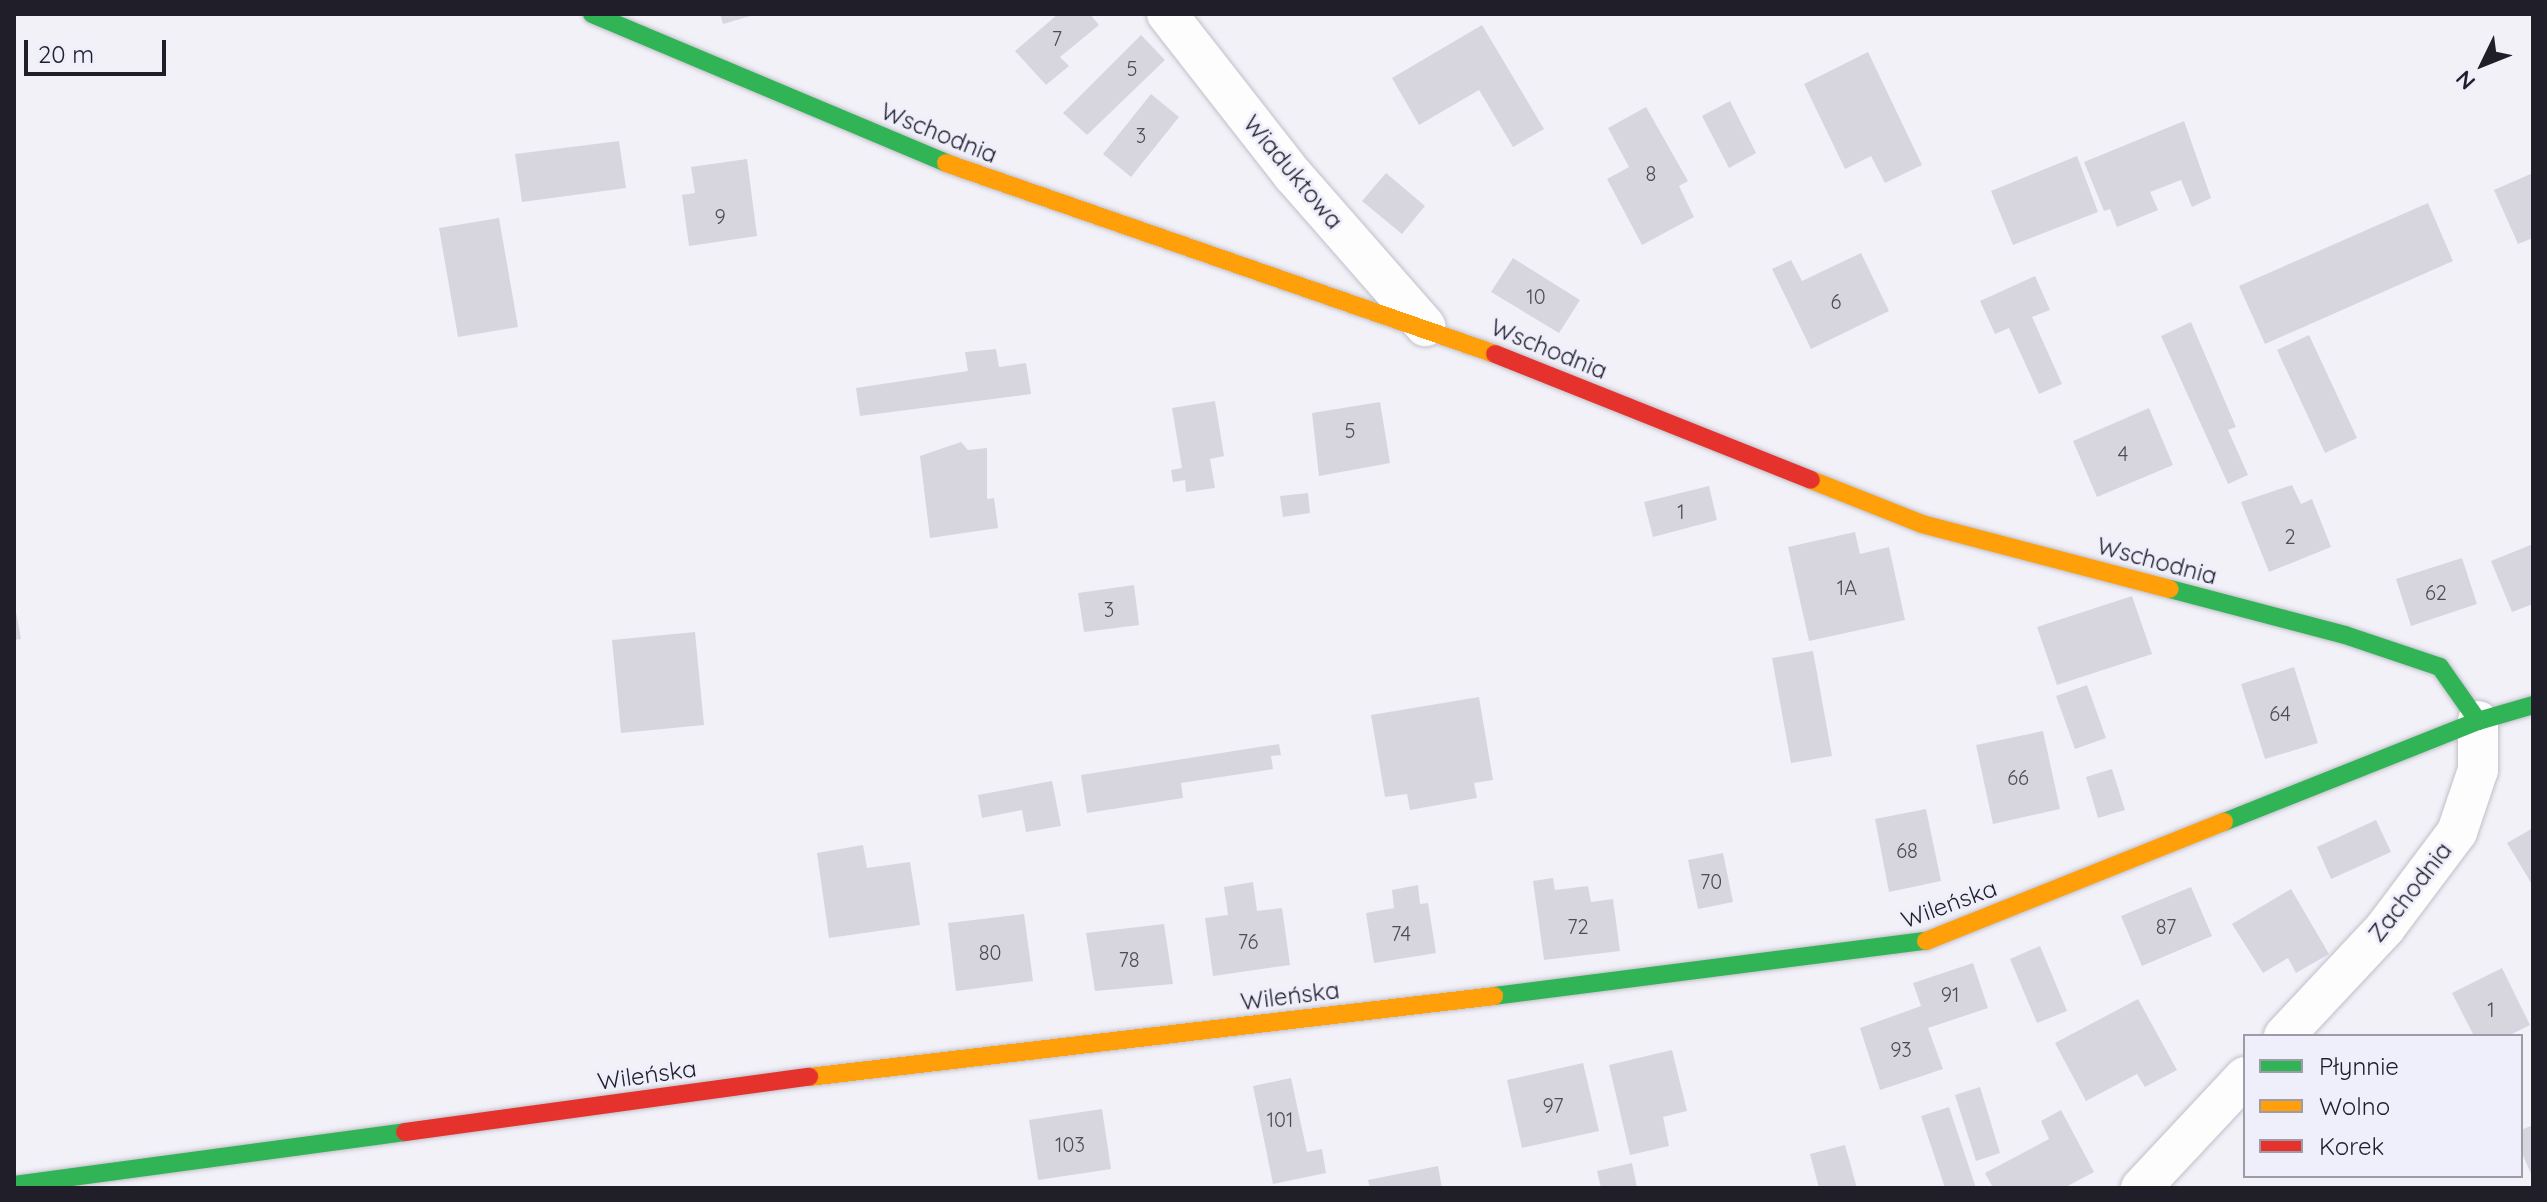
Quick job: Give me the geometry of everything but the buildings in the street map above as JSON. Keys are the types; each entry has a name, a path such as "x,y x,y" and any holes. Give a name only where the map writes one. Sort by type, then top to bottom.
{"street":[{"name":"Wschodnia","path":"592,14 974,175 1425,326 1922,524 2345,635 2440,667 2478,721"},
{"name":"Wiaduktowa","path":"1167,14 1293,175 1425,326"},
{"name":"Wileńska","path":"14,1185 805,1078 1917,945 2478,721 2533,705"},
{"name":"Zachodnia","path":"2286,1034 2385,928 2457,832 2478,770 2478,721"},
{"path":"2141,1188 2243,1079"}],"traffic: fast":[{"path":"592,14 946,163"},
{"path":"2170,589 2345,635 2440,667 2478,721"},
{"path":"2224,822 2478,721 2533,705"},
{"path":"1494,996 1926,941"},
{"path":"14,1185 405,1132"}],"traffic: slow":[{"path":"946,163 1495,354"},
{"path":"1811,480 1922,524 2170,589"},
{"path":"1926,941 2224,822"},
{"path":"809,1077 1494,996"}],"traffic: jam":[{"path":"1495,354 1811,480"},
{"path":"405,1132 809,1077"}]}
